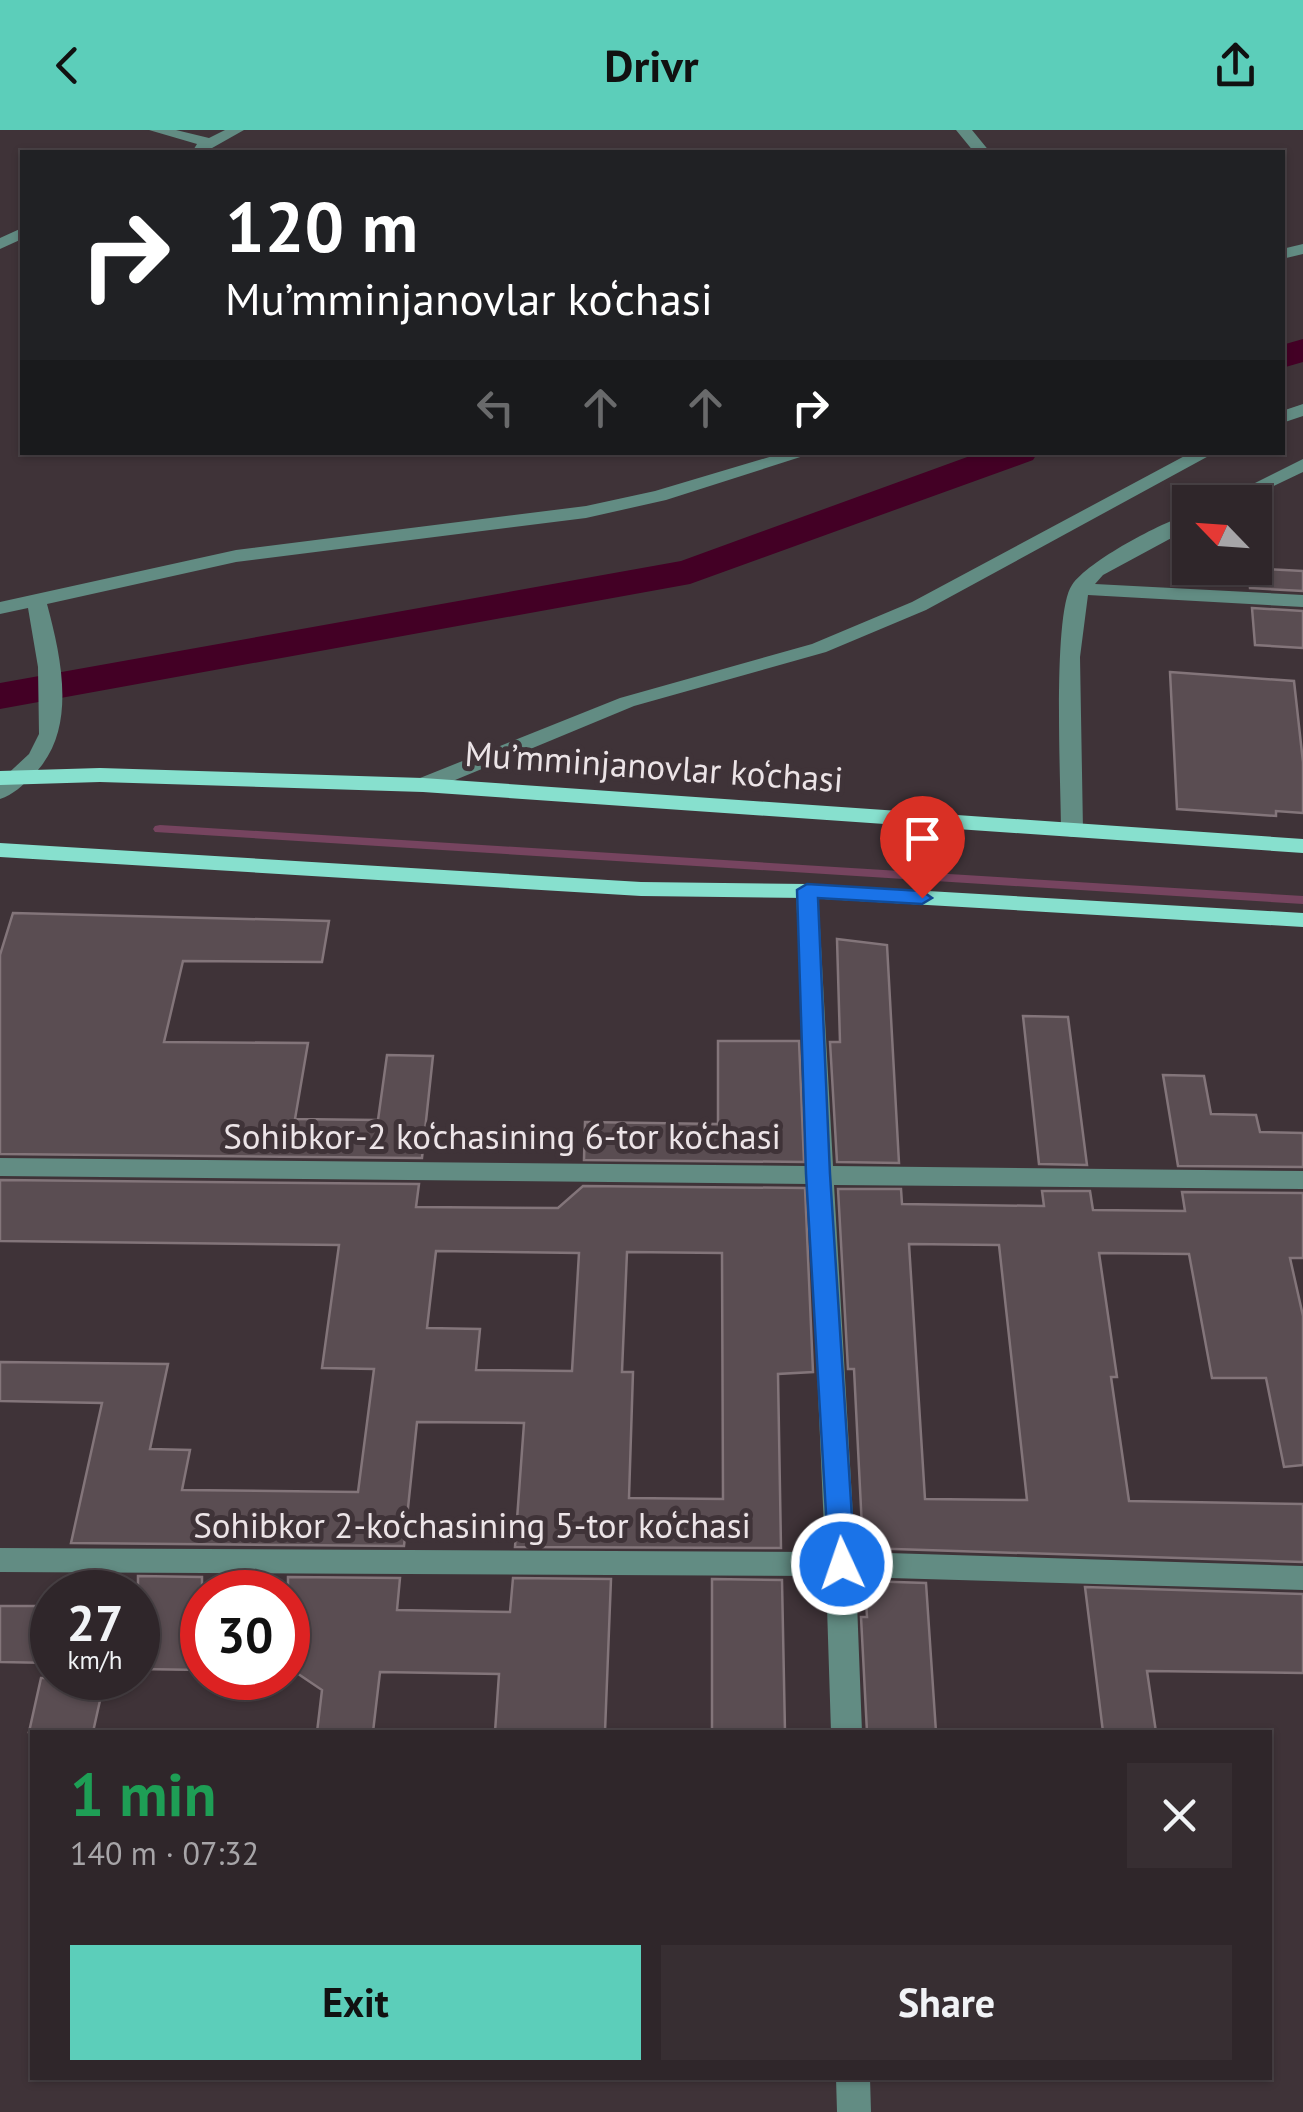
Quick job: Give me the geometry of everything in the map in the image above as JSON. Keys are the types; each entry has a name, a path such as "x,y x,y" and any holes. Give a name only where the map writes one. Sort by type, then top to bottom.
{"main road":[{"name":"Mu’mminjanovlar ko‘chasi","path":"10,778 100,774 423,785 1303,846"},
{"path":"0,850 641,889 807,890 1303,920"}],"street":[{"path":"157,130 211,143"},
{"path":"198,150 236,130"},
{"path":"964,130 980,150"},
{"path":"0,608 236,556 586,512 660,496 797,455"},
{"path":"423,785 628,702 819,648 919,606 1201,455"},
{"path":"1261,485 1303,465"},
{"path":"1072,830 1070,657 1078,589 1096,570 1172,530"},
{"path":"1078,589 1303,601"},
{"path":"0,792 50,736 46,636 36,602"},
{"path":"807,890 818,1174 842,1564 846,1730"},
{"name":"Sohibkor-2 ko‘chasining 6-tor ko‘chasi","path":"0,1167 1303,1180"},
{"name":"Sohibkor 2-ko‘chasining 5-tor ko‘chasi","path":"0,1560 842,1564 1303,1578"},
{"path":"853,2080 854,2112"}],"building":[{"path":"1272,569 1303,571 1303,591 1250,585 1272,585"},
{"path":"1252,608 1303,611 1303,648 1255,645"},
{"path":"1170,672 1294,681 1303,762 1303,813 1276,811 1276,816 1177,809"},
{"path":"13,913 329,921 322,962 183,961 164,1042 308,1043 295,1119 378,1120 387,1055 433,1056 422,1158 0,1154 0,955"},
{"path":"837,939 887,945 899,1163 837,1162 830,1042 840,1042"},
{"path":"1023,1016 1068,1017 1087,1165 1039,1164"},
{"path":"718,1041 799,1041 804,1162 584,1160 585,1122 718,1124"},
{"path":"1163,1075 1204,1076 1211,1114 1256,1115 1260,1132 1303,1133 1303,1167 1178,1166"},
{"path":"0,1180 419,1184 416,1207 558,1208 583,1186 805,1188 813,1372 778,1374 781,1548 515,1547 524,1423 417,1422 404,1546 71,1543 102,1403 0,1401 0,1362 168,1364 150,1449 190,1450 182,1490 358,1492 374,1369 322,1368 339,1245 0,1241","holes":["436,1251 579,1253 572,1371 476,1370 480,1329 427,1328","627,1252 722,1253 723,1499 629,1498 633,1372 622,1372"]},
{"path":"838,1189 901,1189 902,1204 1044,1206 1042,1191 1090,1191 1093,1210 1185,1211 1182,1192 1303,1193 1303,1258 1290,1258 1303,1316 1303,1465 1284,1467 1266,1378 1212,1378 1189,1254 1099,1253 1129,1501 1303,1504 1303,1562 863,1548 854,1369 848,1369","holes":["909,1244 999,1245 1027,1500 925,1499"]},
{"path":"160,1576 180,1577 180,1670 160,1669"},
{"path":"310,1577 400,1578 397,1610 510,1612 513,1578 611,1579 605,1730 495,1730 499,1674 380,1672 373,1730 317,1730 322,1690 310,1682"},
{"path":"712,1579 782,1580 785,1730 712,1730"},
{"path":"865,1581 926,1583 936,1730 867,1730 861,1617 867,1617"},
{"path":"1085,1587 1303,1594 1303,1673 1147,1671 1156,1730 1103,1730"},
{"path":"0,1606 30,1606 30,1663 0,1662"},
{"path":"36,1700 100,1700 93,1730 30,1732"}],"waterway":[{"path":"1285,356 1303,350"},
{"path":"0,696 690,572 1011,455"},
{"path":"160,829 1303,900"}],"route":[{"path":"842,1564 818,1174 807,890 922,898"}]}
